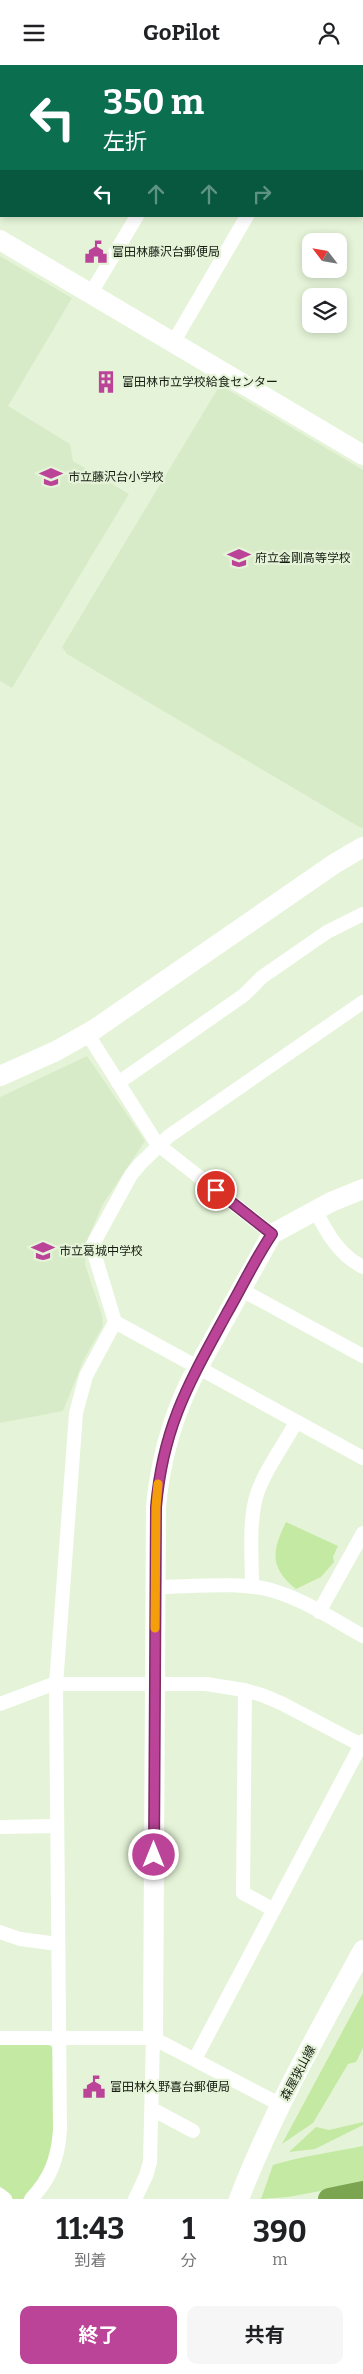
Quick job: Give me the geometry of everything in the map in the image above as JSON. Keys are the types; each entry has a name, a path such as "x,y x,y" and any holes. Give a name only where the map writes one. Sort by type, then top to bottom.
{"street":[{"path":"90,293 135,217"},
{"path":"173,343 246,217"},
{"path":"0,240 363,455"},
{"path":"0,1077 20,1069 87,1033 363,847"},
{"path":"118,1083 244,995 270,971 327,932 363,914"},
{"path":"31,2199 49,2177 56,2162 59,2147 56,1684 76,1413 86,1376 114,1322 92,1246 131,1175 159,1145 363,1002"},
{"path":"87,1033 159,1145 272,1234"},
{"path":"135,2199 146,2176 150,2162 152,2109 156,1507 161,1465 172,1422 197,1367 272,1234 348,1193 363,1189"},
{"path":"315,1210 330,1238 342,1252 363,1267"},
{"path":"240,1289 363,1356"},
{"path":"114,1322 363,1458"},
{"path":"252,1587 252,1519 256,1501 260,1488 296,1421"},
{"path":"319,1612 363,1533"},
{"path":"155,1587 252,1587 288,1595 363,1636"},
{"path":"0,1704 56,1684 206,1684 245,1690 281,1703 362,1744 195,2059"},
{"path":"245,1690 243,1893 274,1910"},
{"path":"0,1827 57,1827"},
{"path":"0,1932 20,1939 58,1944"},
{"name":"森屋狭山線","path":"239,2199 281,2105 363,1950"},
{"path":"0,2038 153,2038 281,2105"},
{"path":"152,2109 193,2131"},
{"path":"0,2195 5,2199"}],"shaded area":[{"name":"市立藤沢台小学校","path":"0,256 72,298 8,406 70,444 73,461 129,494 12,688 0,681"},
{"name":"府立金剛高等学校","path":"220,385 363,470 363,827 361,828 67,654 62,647"},
{"name":"市立葛城中学校","path":"87,1056 145,1141 103,1204 88,1238 85,1264 102,1315 103,1326 84,1359 63,1411 0,1423 0,1097"}],"green space":[{"path":"286,1522 338,1546 333,1557 334,1562 321,1577 296,1589 287,1581 277,1566 276,1550"},
{"path":"363,1993 363,2048 356,2062 348,2064 313,2123 282,2144"},
{"path":"0,2044 47,2044 53,2048 54,2144 40,2182 23,2199 13,2199 0,2186"},
{"path":"363,2122 363,2125 315,2149 289,2152 316,2127 329,2130"},
{"path":"363,2146 363,2183 288,2197 261,2199 273,2165"}],"waterway":[{"path":"329,2199 363,2192"}],"slow traffic":[{"path":"155,1628 156,1507 158,1484"}],"place":[{"name":"富田林藤沢台郵便局","path":"96,252"},
{"name":"富田林市立学校給食センター","path":"106,382"},
{"name":"市立藤沢台小学校","path":"51,477"},
{"name":"府立金剛高等学校","path":"239,558"},
{"name":"市立葛城中学校","path":"43,1251"},
{"name":"富田林久野喜台郵便局","path":"94,2087"}],"route":[{"path":"154,1855 156,1507 161,1465 172,1422 180,1402 197,1367 272,1234 216,1190"}]}
